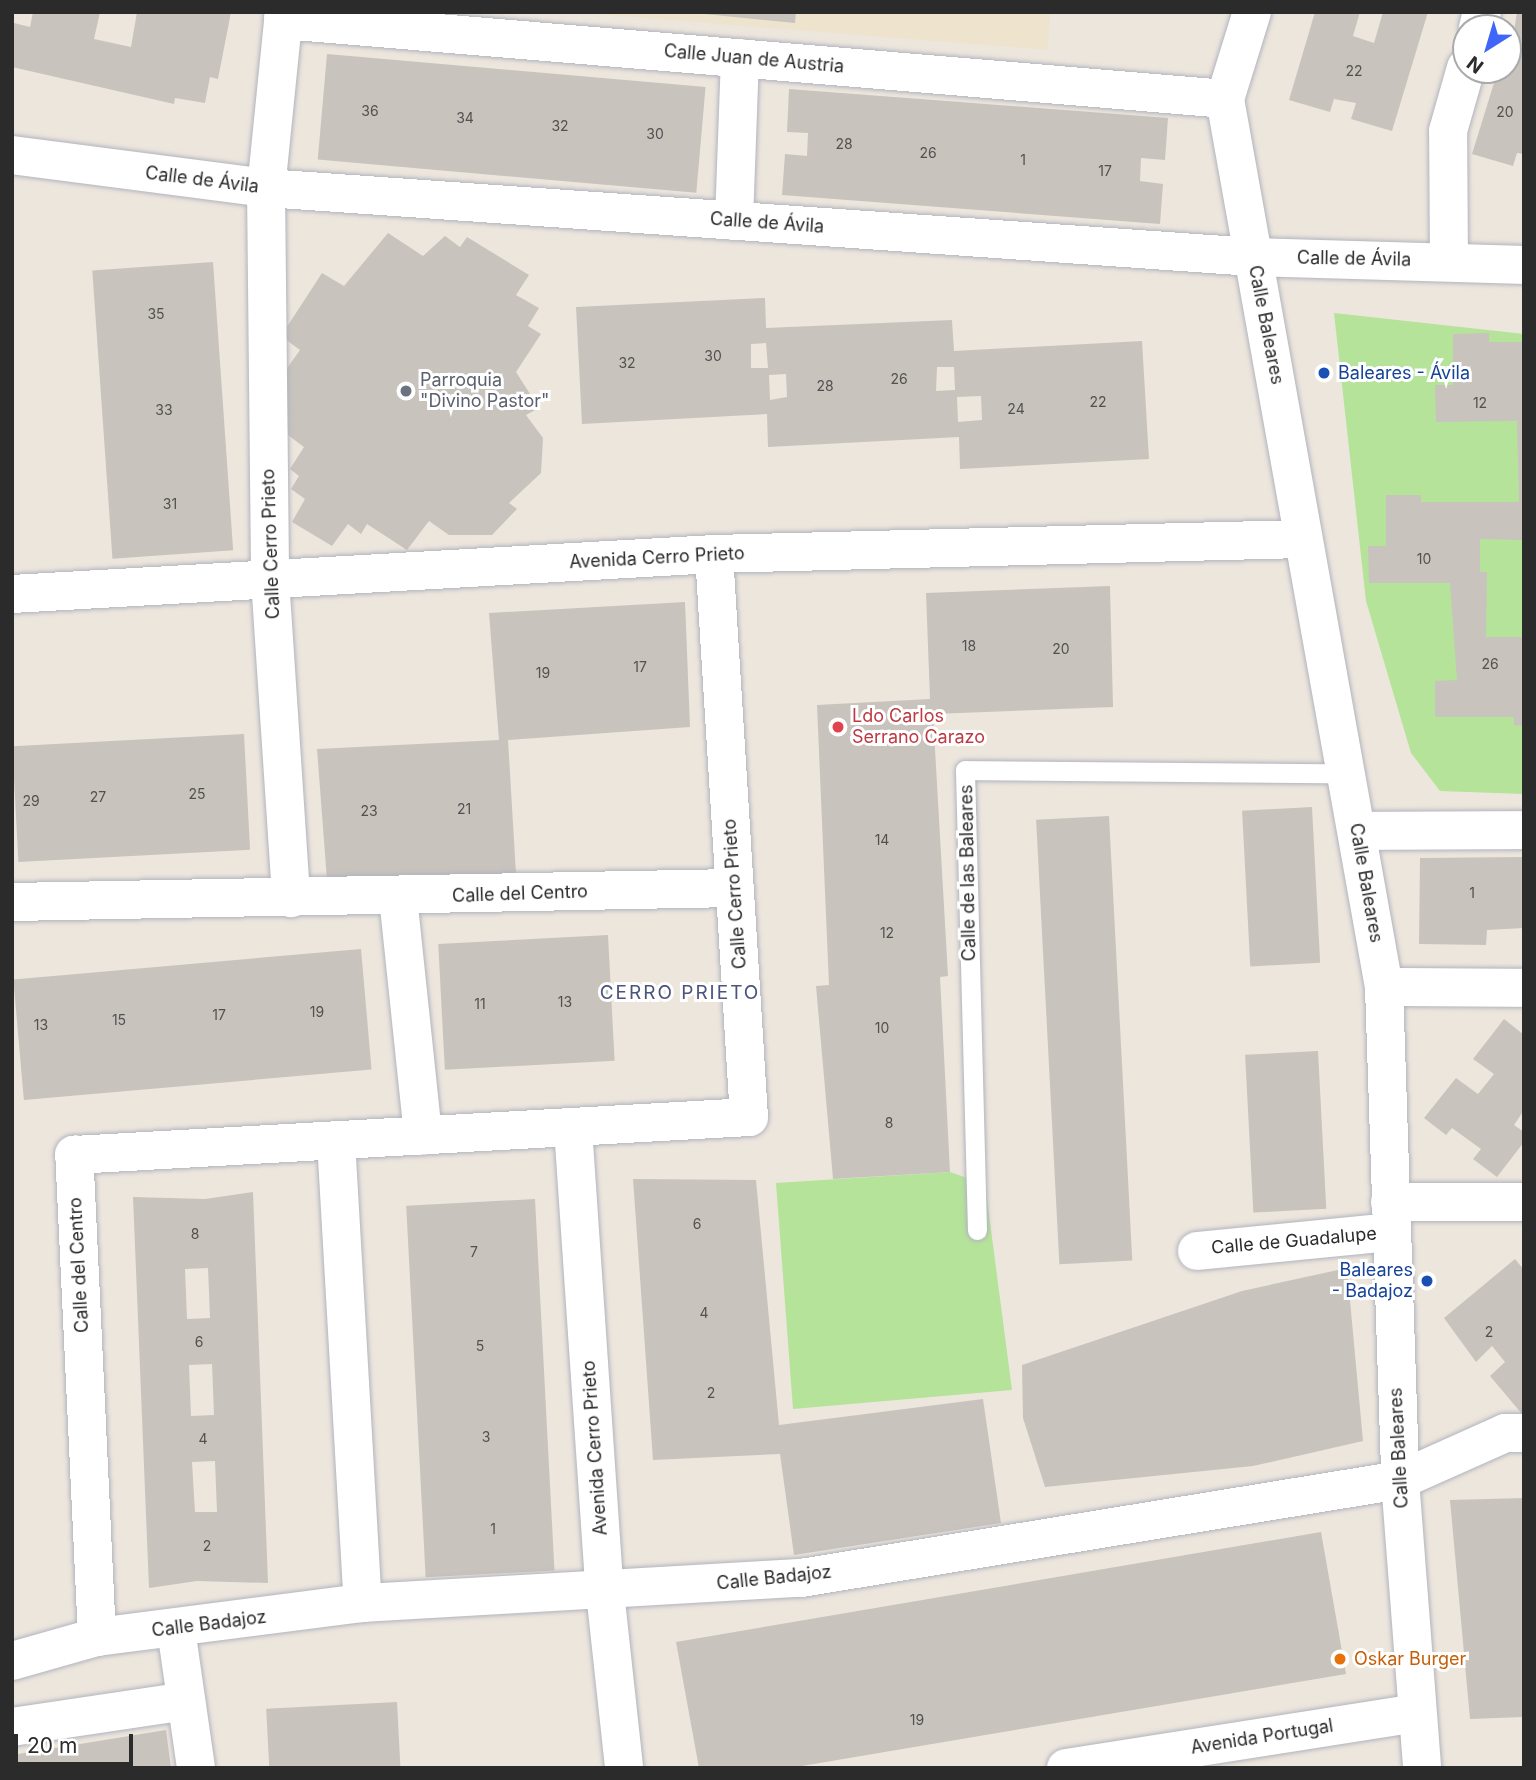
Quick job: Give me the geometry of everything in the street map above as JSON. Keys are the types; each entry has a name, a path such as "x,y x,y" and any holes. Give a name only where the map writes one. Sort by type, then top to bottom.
{"street":[{"name":"Calle Baleares","path":"1252,12 1225,99 1384,987 1400,1480 1422,1768"},
{"name":"Calle Juan de Austria","path":"284,16 1225,99"},
{"name":"Calle Cerro Prieto","path":"284,16 266,188 270,579 291,898"},
{"path":"734,221 740,58"},
{"path":"1449,261 1448,131 1461,84"},
{"name":"Calle de Ávila","path":"12,155 266,188 1253,257 1524,265"},
{"name":"Avenida Cerro Prieto","path":"12,594 714,554 1302,539"},
{"name":"Calle Cerro Prieto","path":"336,1140 749,1117 714,554"},
{"path":"1357,831 1524,830"},
{"name":"Calle del Centro","path":"12,902 398,897 734,888"},
{"path":"398,897 423,1136"},
{"path":"1384,987 1524,988"},
{"name":"Avenida Cerro Prieto","path":"573,1128 605,1592 624,1768"},
{"path":"336,1140 363,1603"},
{"name":"Calle del Centro","path":"97,1637 74,1155 336,1140"},
{"name":"Calle de Guadalupe","path":"1197,1251 1391,1217 1524,1202"},
{"name":"Calle Badajoz","path":"12,1661 97,1637 363,1603 605,1592 801,1578 1400,1480 1505,1433 1524,1433"},
{"path":"176,1629 196,1768"},
{"path":"12,1727 186,1701"},
{"name":"Avenida Portugal","path":"1066,1768 1416,1713"}],"lane":[{"name":"Calle de las Baleares","path":"977,1230 965,770 1345,773"}],"shaded area":[{"path":"571,12 1050,12 1048,50"}],"green space":[{"path":"1334,313 1524,334 1524,794 1440,791 1411,753 1366,601"},
{"path":"950,1172 985,1184 1012,1390 793,1409 776,1183"}],"building":[{"path":"33,12 100,12 94,39 131,47 137,12 231,12 218,79 210,77 205,103 175,98 174,104 12,67 14,23 30,27"},
{"path":"685,12 796,12 795,23"},
{"path":"1315,12 1360,12 1353,36 1374,43 1383,12 1428,12 1392,131 1351,119 1356,103 1334,99 1330,112 1289,100"},
{"path":"1524,12 1524,154 1517,153 1513,166 1472,154 1494,84 1522,84 1522,14 1517,14"},
{"path":"327,54 706,87 696,193 318,160"},
{"path":"789,89 1168,118 1165,160 1141,158 1140,181 1163,184 1160,224 782,195 785,154 807,156 808,133 787,132"},
{"name":"Parroquia \"Divino Pastor\"","path":"388,233 423,256 445,236 460,247 467,237 529,275 516,295 539,308 528,326 541,334 516,372 539,408 526,415 543,438 541,473 509,503 517,509 492,535 449,535 429,521 407,550 367,524 361,534 348,524 332,546 292,522 305,499 291,489 299,476 290,469 304,447 288,435 283,374 300,350 281,336 322,273 344,286"},
{"path":"213,262 233,550 112,559 92,270"},
{"path":"765,298 766,328 952,320 954,351 1142,341 1149,459 960,469 959,437 768,447 767,414 582,424 576,307","holes":["766,343 768,368 751,368 751,344","937,367 954,367 955,390 936,391","786,374 787,397 770,400 769,375","981,396 982,420 958,422 957,397"]},
{"path":"1489,333 1489,342 1524,342 1524,540 1480,539 1480,572 1487,572 1486,637 1524,637 1524,726 1514,725 1514,717 1435,717 1435,681 1457,680 1450,583 1369,583 1368,546 1386,546 1386,495 1421,495 1421,502 1519,502 1517,421 1436,422 1435,385 1453,385 1453,334"},
{"path":"1110,586 1113,707 933,714 948,976 940,977 950,1172 833,1179 816,986 829,985 817,705 930,699 926,593"},
{"path":"685,602 690,727 508,740 516,874 327,880 317,749 499,740 489,613"},
{"path":"244,734 250,850 18,862 12,746"},
{"path":"1312,807 1320,963 1250,966 1242,811"},
{"path":"1109,816 1132,1260 1059,1264 1036,820"},
{"path":"1524,857 1524,928 1487,930 1486,945 1419,944 1420,858"},
{"path":"608,935 615,1061 445,1070 438,944"},
{"path":"361,949 372,1070 24,1100 13,979"},
{"path":"1504,1019 1524,1035 1524,1110 1514,1125 1524,1132 1524,1142 1497,1177 1473,1159 1481,1149 1452,1128 1446,1135 1424,1118 1456,1078 1478,1094 1494,1074 1473,1059"},
{"path":"1318,1051 1326,1209 1253,1213 1245,1055"},
{"path":"633,1179 756,1180 779,1425 983,1399 1001,1523 794,1555 780,1454 653,1460"},
{"path":"253,1192 268,1583 197,1581 149,1588 133,1197 205,1199","holes":["208,1268 210,1318 187,1319 185,1269","212,1364 214,1415 191,1416 189,1365","215,1461 217,1512 195,1512 192,1462"]},
{"path":"535,1199 554,1570 426,1577 406,1206"},
{"path":"1515,1259 1524,1270 1522,1414 1490,1376 1505,1362 1492,1346 1476,1362 1444,1318"},
{"path":"1347,1268 1363,1441 1253,1466 1045,1487 1023,1418 1022,1365 1242,1291"},
{"path":"1524,1498 1524,1717 1470,1719 1450,1500"},
{"path":"1321,1532 1346,1674 790,1768 699,1768 676,1642"},
{"path":"397,1702 400,1768 269,1768 266,1709"},
{"path":"166,1730 171,1768 12,1768 12,1755"}],"place":[{"name":"Baleares - Ávila","path":"1324,373"},
{"name":"Parroquia \"Divino Pastor\"","path":"406,391"},
{"name":"Ldo Carlos Serrano Carazo","path":"838,727"},
{"name":"Baleares - Badajoz","path":"1427,1281"},
{"name":"Oskar Burger","path":"1340,1659"}],"district":[{"name":"CERRO PRIETO","path":"680,993"}]}
